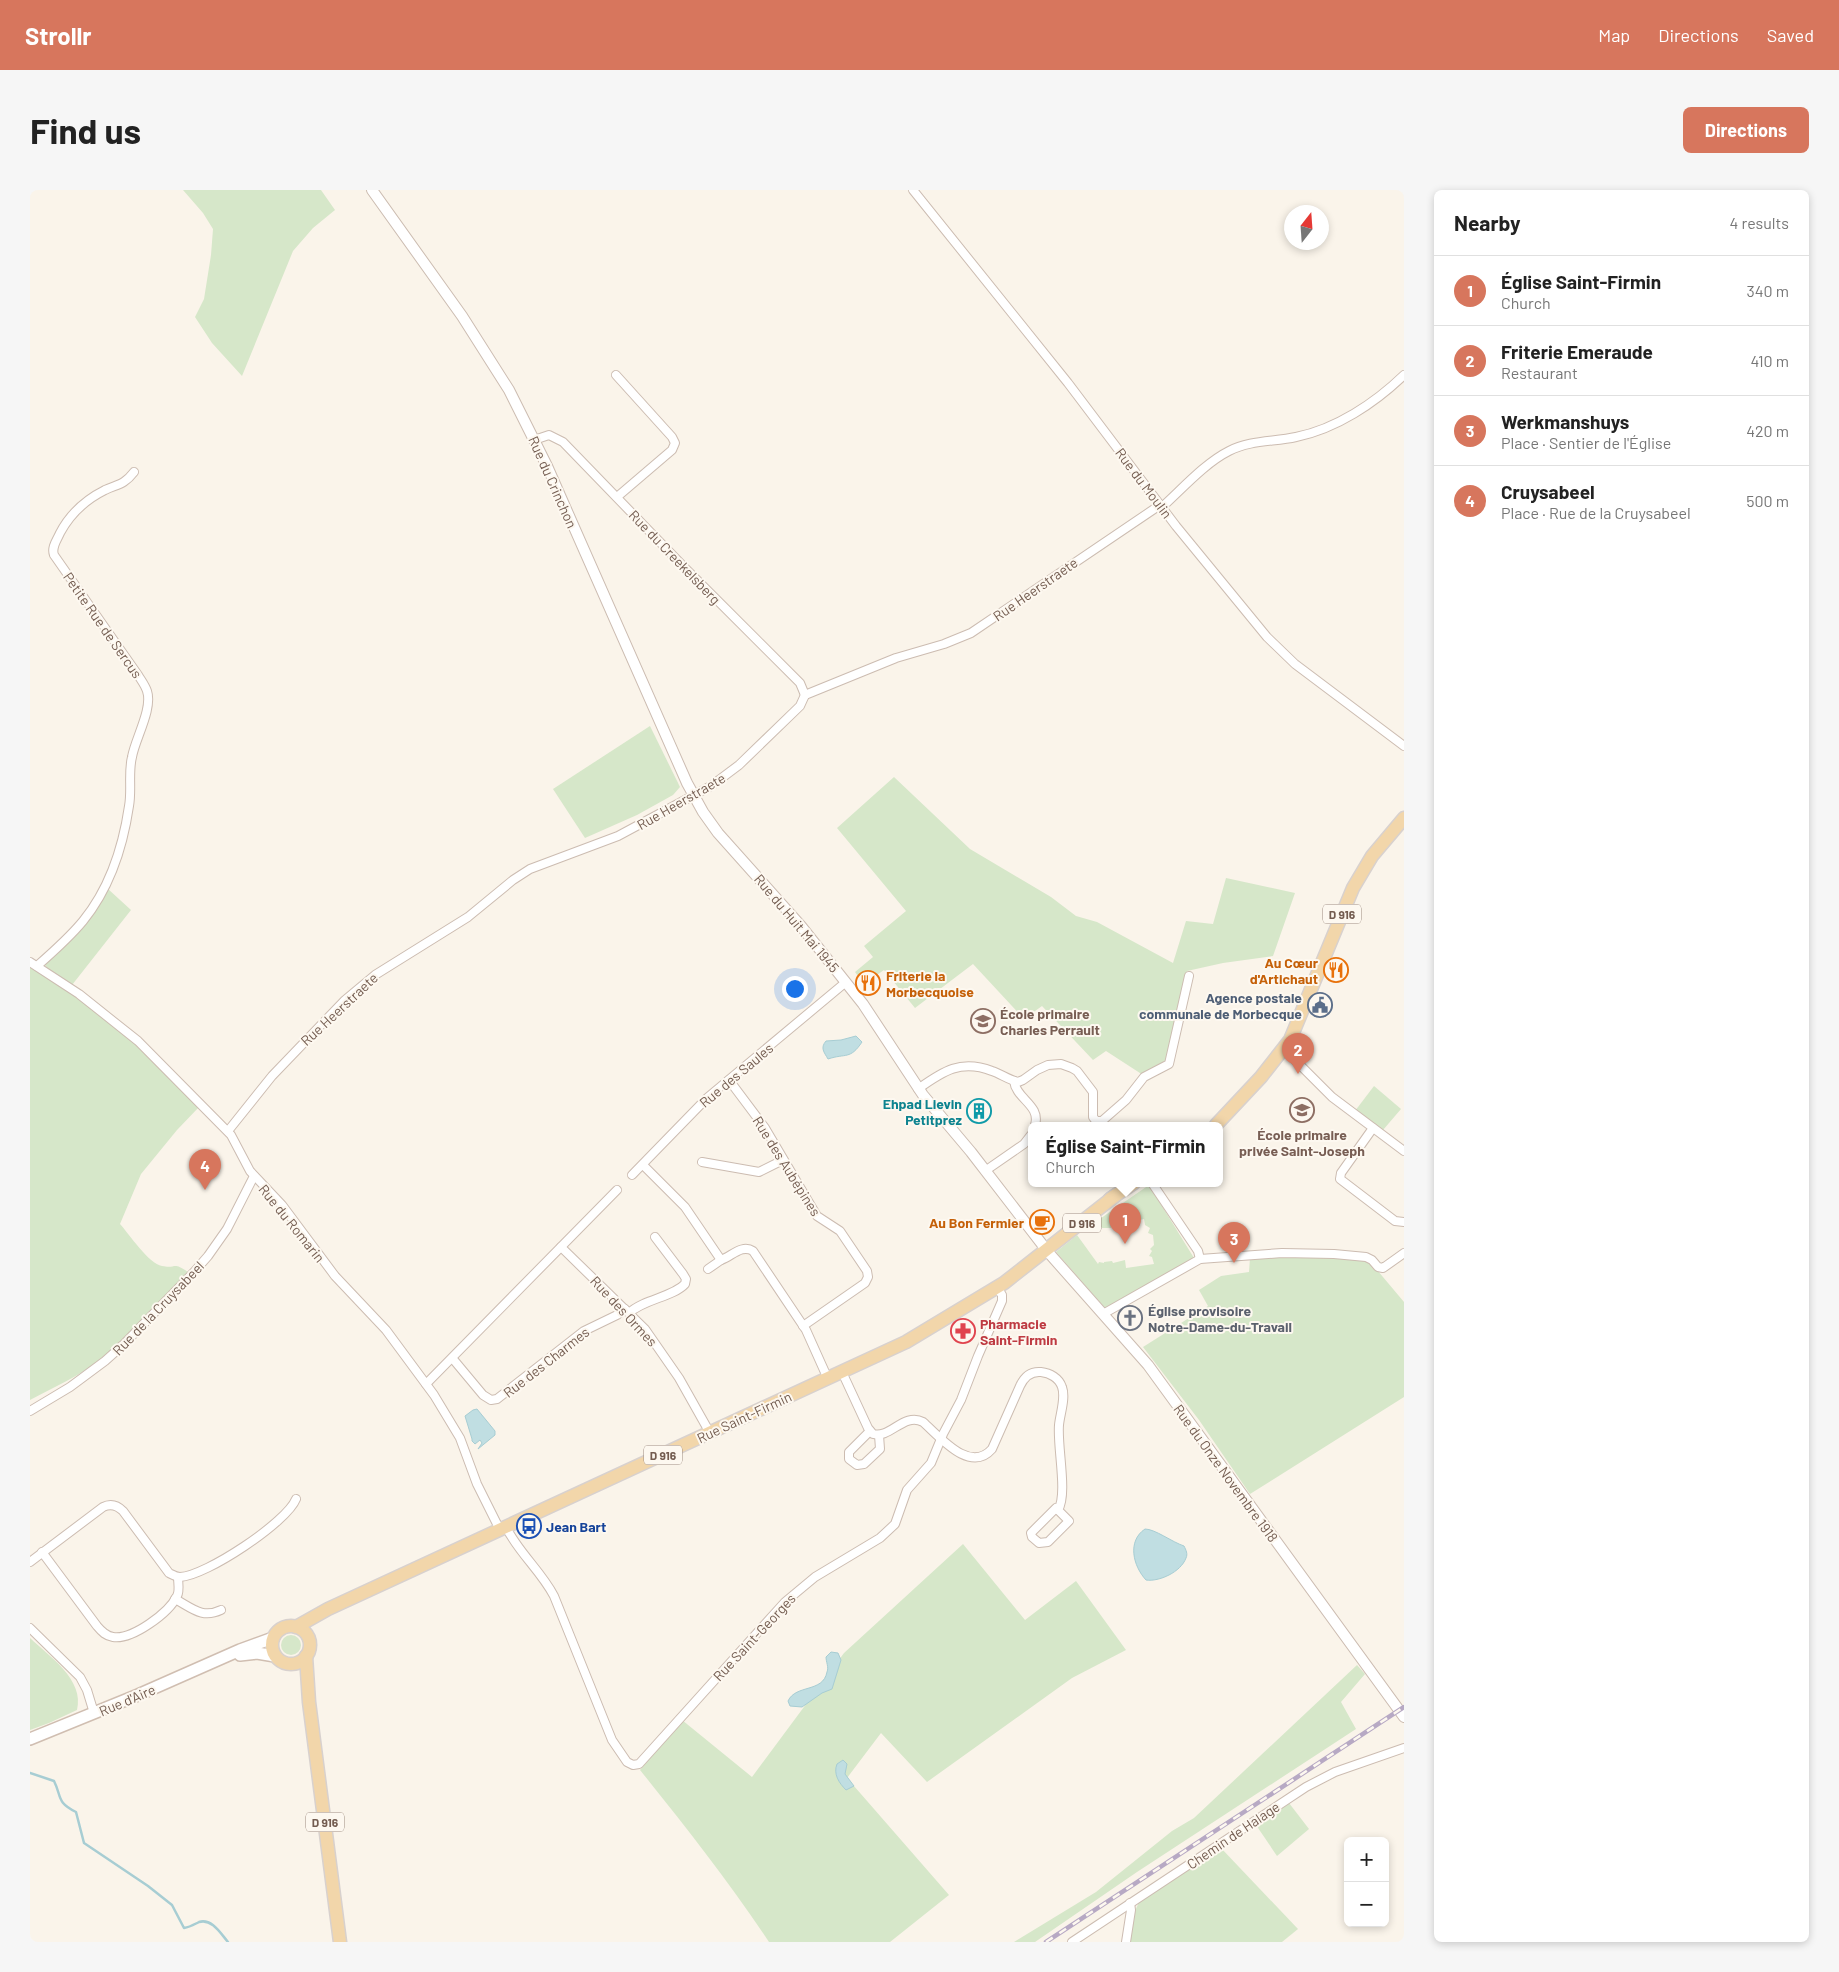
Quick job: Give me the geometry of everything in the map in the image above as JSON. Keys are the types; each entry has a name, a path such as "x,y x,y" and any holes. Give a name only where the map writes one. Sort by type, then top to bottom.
{"main road":[{"name":"D 916","path":"1219,1122 1284,1049 1299,1020 1353,888 1372,856 1404,818"},
{"name":"D 916","path":"1044,1248 1060,1230 1128,1187"},
{"name":"Rue Saint-Firmin","path":"296,1627 328,1609 914,1338 996,1286 1044,1248"},
{"name":"Rue Saint-Firmin","path":"309,1640 318,1624 340,1604"},
{"path":"284,1627 296,1627 304,1631 309,1640 310,1648 306,1656 298,1662 288,1664 275,1656 272,1646 273,1638 284,1627"},
{"name":"Rue d'Aire","path":"30,1739 224,1658 243,1648 273,1638"},
{"name":"Rue d'Aire","path":"224,1658 254,1653 275,1656"},
{"name":"D 916","path":"306,1656 309,1702 340,1942"},
{"name":"D 916","path":"288,1664 298,1675 309,1702"}],"street":[{"name":"Rue du Crinchon","path":"372,190 473,331 509,390 534,440 694,796"},
{"name":"Rue du Moulin","path":"914,190 1073,389 1161,506 1274,644 1295,664 1404,746"},
{"path":"616,375 672,437 674,443 672,450 617,497"},
{"name":"Rue Heerstraete","path":"228,1131 272,1076 345,1000 375,975 468,917 513,880 530,869 618,836 717,782 739,765 800,706 805,695 896,658 944,644 971,633 1161,506 1228,451 1251,444 1304,436 1325,428 1369,403 1404,375"},
{"name":"Rue du Creekelsberg","path":"534,440 549,435 560,439 800,682 805,695"},
{"name":"Petite Rue de Sercus","path":"33,964 82,922 110,877 129,809 132,755 148,707 145,686 126,656 54,555 53,547 66,524 81,506 105,490 124,483 134,472"},
{"name":"Rue du Huit Mai 1945","path":"694,796 718,833 801,926 846,982 879,1026 918,1089 985,1171 1044,1248"},
{"name":"Rue du Romarin","path":"33,964 85,998 143,1046 228,1131 254,1176 282,1205 335,1276 386,1330 426,1384 460,1438 477,1484 503,1528"},
{"path":"918,1089 945,1071 964,1066 982,1068 1014,1081 1021,1081 1048,1065 1060,1064 1072,1068 1092,1089 1094,1095 1093,1117 1099,1122 1102,1121 1126,1100 1144,1077 1169,1064 1172,1058 1189,976"},
{"name":"Rue des Saules","path":"632,1175 697,1108 846,982"},
{"path":"1284,1049 1326,1092 1404,1151"},
{"name":"Rue des Aubépines","path":"729,1080 762,1124 816,1216 840,1230 866,1268 867,1282 803,1326"},
{"path":"1014,1081 1016,1087 1035,1112 1036,1122"},
{"path":"1373,1128 1339,1177 1395,1221 1404,1222"},
{"path":"985,1171 1024,1144 1028,1139"},
{"path":"702,1162 756,1172 765,1170 783,1160"},
{"path":"643,1165 685,1207 721,1260"},
{"name":"Rue de la Cruysabeel","path":"30,1411 77,1382 118,1350 194,1272 227,1229 254,1176"},
{"path":"1155,1187 1198,1251 1200,1259"},
{"path":"426,1384 617,1190"},
{"name":"Rue des Charmes","path":"453,1358 483,1395 491,1400 497,1399 584,1331 678,1290 685,1284 686,1279 683,1274 655,1237"},
{"name":"Rue des Ormes","path":"561,1247 648,1334 676,1373 710,1433"},
{"path":"708,1269 743,1249 747,1248 753,1251 803,1326 828,1379"},
{"name":"Rue du Onze Novembre 1918","path":"1044,1248 1148,1365 1401,1714"},
{"path":"1103,1314 1200,1259 1282,1253 1338,1254 1368,1257 1378,1267 1383,1268 1404,1253"},
{"name":"Rue Saint-Georges","path":"503,1528 540,1573 551,1590 608,1732 624,1759 633,1765 639,1764 785,1602 815,1576 880,1538 892,1528 899,1517 907,1490 931,1463 941,1438 961,1400 978,1356 1002,1304 1002,1297 996,1286"},
{"path":"842,1372 870,1431 874,1435 879,1435 913,1419 923,1422 967,1457 976,1458 984,1456 992,1449 1024,1379 1035,1372 1052,1376 1059,1381 1063,1392 1058,1437 1062,1499 1058,1510"},
{"path":"870,1431 849,1452 848,1457 857,1465 864,1464 880,1449 879,1435"},
{"path":"30,1562 103,1506 115,1505 123,1511 169,1573 178,1577 199,1571 231,1556 289,1512 296,1499"},
{"path":"1056,1508 1058,1510 1068,1521 1046,1543 1038,1542 1031,1535 1032,1531 1056,1508"},
{"path":"42,1552 97,1626 109,1636 121,1637 150,1624 176,1599 178,1577"},
{"path":"176,1599 204,1614 221,1610"},
{"path":"30,1628 80,1677 87,1690 94,1713"},
{"name":"Chemin de Halage","path":"1072,1942 1311,1784 1335,1772 1404,1748"},
{"path":"1126,1942 1132,1910 1130,1903"}],"green space":[{"path":"183,190 321,190 335,210 313,228 293,251 242,376 212,343 195,317 204,299 213,229 203,213"},
{"path":"650,726 680,787 673,795 637,815 585,838 553,789"},
{"path":"894,777 970,849 1051,897 1076,916 1097,922 1173,963 1186,921 1213,924 1226,878 1295,893 1273,956 1223,963 1187,971 1166,1060 1143,1075 1106,1051 1093,1060 1042,1006 1024,1019 973,964 915,1008 884,970 864,984 855,972 873,957 864,946 906,911 837,828"},
{"path":"108,889 131,910 72,985 45,965 81,929 96,910"},
{"path":"30,966 79,998 141,1048 199,1107 177,1130 141,1174 120,1224 151,1260 162,1266 177,1266 188,1272 135,1328 101,1359 76,1376 30,1400"},
{"path":"1374,1086 1401,1109 1383,1130 1355,1111"},
{"path":"1146,1187 1150,1187 1194,1258 1105,1308 1056,1252 1077,1235 1098,1264 1099,1262 1112,1261 1113,1263 1125,1260 1126,1268 1154,1264 1152,1257 1149,1256 1152,1251 1150,1249 1154,1245 1153,1235 1148,1233 1150,1228 1145,1225 1144,1219 1139,1220 1140,1225 1136,1226 1136,1220 1123,1221 1123,1227 1097,1228 1091,1225"},
{"path":"1289,1256 1367,1258 1404,1302 1404,1397 1250,1494 1199,1420 1143,1347 1208,1306 1199,1290 1221,1276 1249,1272 1250,1258"},
{"path":"963,1544 1025,1620 1076,1581 1126,1650 1072,1678 927,1782 881,1733 847,1778 949,1895 890,1942 769,1942 706,1854 640,1770 682,1720 752,1777 844,1653"},
{"path":"287,1635 295,1635 301,1641 301,1649 295,1655 287,1655 281,1649 281,1641"},
{"path":"30,1638 64,1670 76,1689 78,1699 77,1710 30,1730"},
{"path":"1357,1665 1365,1674 1341,1702 1356,1729 1137,1872 1035,1942 1014,1942 1096,1892 1172,1831 1194,1818"},
{"path":"1289,1803 1309,1829 1277,1856 1256,1825"},
{"path":"1221,1848 1298,1929 1282,1942 1129,1942 1135,1911 1139,1902"}],"water":[{"path":"856,1036 862,1042 851,1054 828,1059 823,1048 826,1041"},
{"path":"477,1409 495,1431 495,1435 478,1449 482,1443 480,1440 475,1444 472,1441 465,1416"},
{"path":"1145,1529 1154,1531 1184,1546 1187,1556 1175,1572 1163,1578 1151,1580 1146,1580 1141,1574 1135,1561 1134,1547 1139,1534"},
{"path":"831,1652 838,1653 841,1660 832,1689 822,1693 802,1707 790,1706 788,1701 797,1692 815,1686 825,1679 828,1668 826,1657"},
{"path":"843,1760 847,1764 845,1774 854,1786 846,1790 836,1775 837,1764"}],"waterway":[{"path":"30,1773 54,1781 62,1802 76,1812 84,1843 148,1886 172,1905 184,1928 199,1922 208,1922 228,1942"}],"railway":[{"path":"1046,1942 1404,1707"}],"place":[{"name":"Au Cœur d'Artichaut","path":"1336,970"},
{"name":"Friterie la Morbecquoise","path":"868,983"},
{"name":"Agence postale communale de Morbecque","path":"1320,1005"},
{"name":"École primaire Charles Perrault","path":"983,1021"},
{"name":"Friterie Emeraude","path":"1298,1074"},
{"name":"École primaire privée Saint-Joseph","path":"1302,1110"},
{"name":"Ehpad Lievin Petitprez","path":"979,1111"},
{"name":"Cruysabeel","path":"205,1190"},
{"name":"Au Bon Fermier","path":"1042,1222"},
{"name":"Église Saint-Firmin","path":"1125,1244"},
{"name":"Werkmanshuys","path":"1234,1263"},
{"name":"Église provisoire Notre-Dame-du-Travail","path":"1130,1318"},
{"name":"Pharmacie Saint-Firmin","path":"963,1331"},
{"name":"Jean Bart","path":"529,1526"}]}
